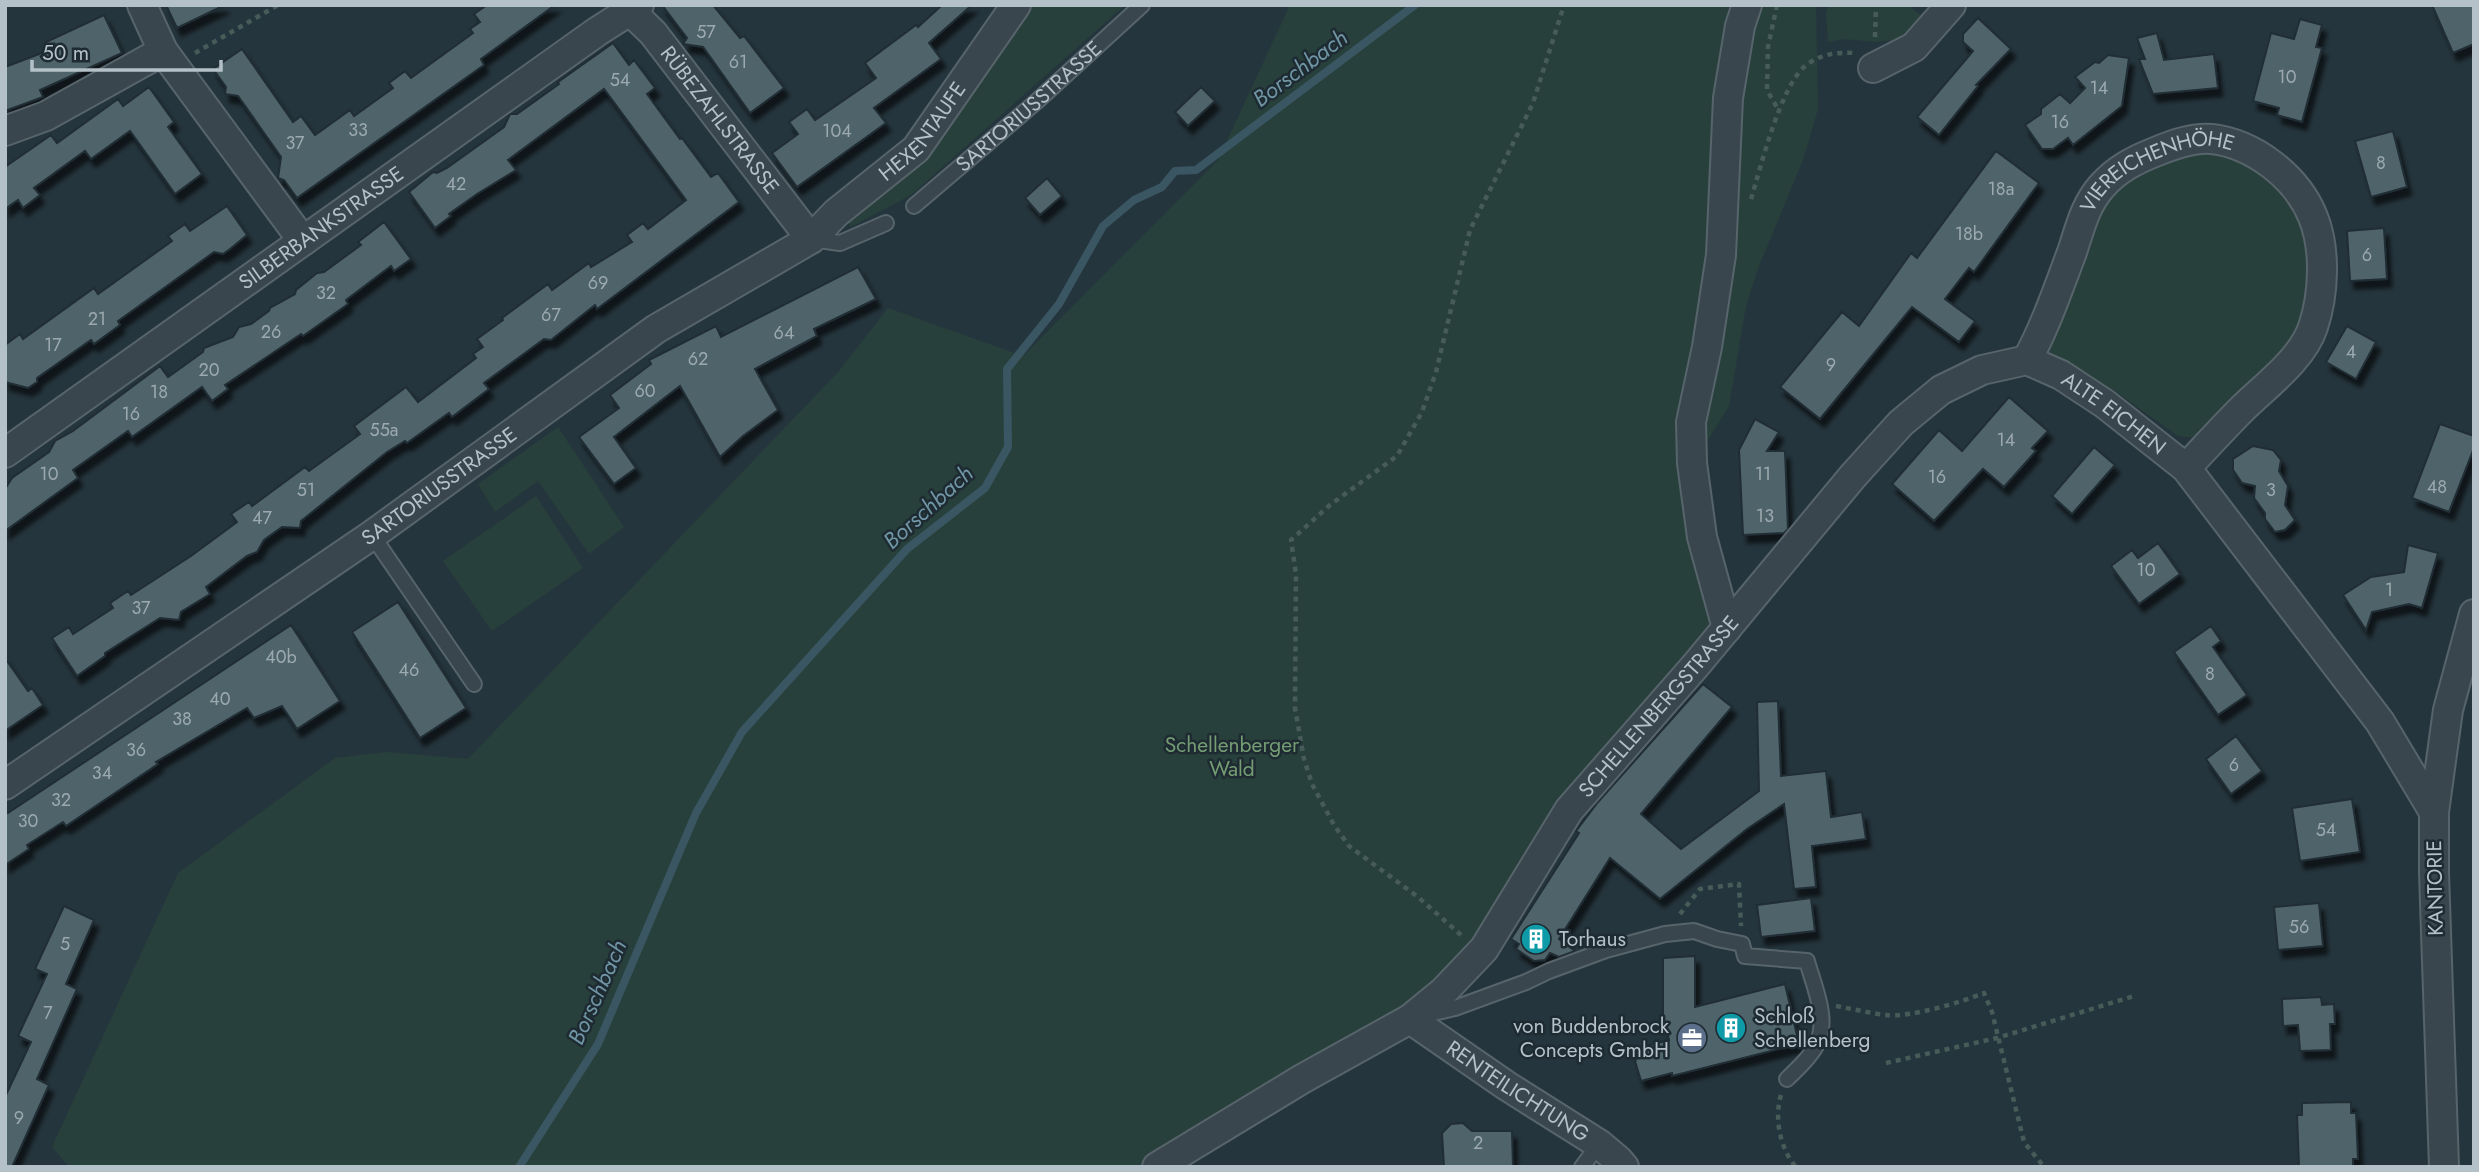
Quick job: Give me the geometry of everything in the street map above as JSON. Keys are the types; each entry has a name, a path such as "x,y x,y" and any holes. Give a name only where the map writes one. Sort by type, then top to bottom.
{"street":[{"path":"142,5 168,58 303,240"},
{"name":"HEXENTAUFE","path":"811,239 836,213 916,149 1016,5"},
{"name":"SCHELLENBERGSTRASSE","path":"1157,1167 1301,1079 1410,1019 1444,991 1481,953 1569,810 1727,628 1703,537 1692,463 1691,422 1707,347 1721,255 1728,98 1747,5"},
{"path":"1869,64 1914,47 1951,5"},
{"name":"RÜBEZAHLSTRASSE","path":"631,7 811,239"},
{"name":"SILBERBANKSTRASSE","path":"5,453 631,7"},
{"path":"5,131 46,116 168,58"},
{"name":"VIEREICHENHÖHE","path":"2027,360 2043,330 2086,207 2119,169 2174,144 2210,139 2238,145 2263,159 2281,172 2297,189 2313,217 2321,254 2321,287 2313,328 2297,355 2186,468"},
{"name":"SARTORIUSSTRASSE","path":"8,777 372,535 656,329 811,239"},
{"path":"1727,628 1811,525 1901,423 1941,390 1982,370 2027,360"},
{"name":"ALTE EICHEN","path":"2027,360 2061,375 2105,404 2186,468 2380,722 2434,811"},
{"name":"KANTORIE","path":"2444,1167 2434,811 2448,710 2474,614"},
{"name":"RENTEILICHTUNG","path":"1410,1019 1599,1144 1624,1167"}],"lane":[{"name":"SARTORIUSSTRASSE","path":"914,206 1036,102 1142,5"},
{"path":"811,239 840,243 886,223"},
{"path":"372,535 474,684"},
{"path":"1410,1019 1454,1008 1606,950 1665,934 1695,931 1742,944 1745,956 1807,961 1820,1004 1822,1030 1816,1047 1787,1079"},
{"path":"1582,1167 1599,1144"}],"path":[{"path":"168,58 278,5"},
{"path":"1481,953 1418,897 1349,846 1334,825 1312,784 1304,759 1295,708 1296,574 1291,540 1330,505 1397,457 1422,412 1436,372 1470,230 1533,103 1564,5"},
{"path":"1777,5 1768,47 1768,90 1779,112"},
{"path":"1750,203 1772,130 1792,84 1804,67 1835,52 1856,53 1869,64 1875,42 1876,5"},
{"path":"1665,934 1700,889 1739,884 1742,944"},
{"path":"1820,1004 1888,1016 1923,1010 1984,993 1992,1012 2024,1142 2044,1167"},
{"path":"1886,1063 1997,1038 2134,996"},
{"path":"1787,1079 1779,1103 1779,1127 1783,1146 1796,1167"}],"green space":[{"path":"1027,5 1125,5 911,195 851,227 844,215"},
{"name":"Schellenberger Wald","path":"1290,5 1744,5 1689,421 1723,630 1696,662 1478,954 1181,1167 69,1167 52,1147 178,873 335,758 387,752 468,759 839,371 888,308 1023,356 1218,160"},
{"path":"1749,5 1816,5 1818,109 1803,160 1757,271 1746,306 1729,406 1698,456"},
{"path":"1828,5 1908,5 1924,18 1906,37 1896,40 1875,42 1845,39 1828,42"},
{"path":"2169,152 2229,152 2276,179 2305,220 2312,286 2291,347 2199,438 2178,436 2115,391 2062,370 2048,360 2053,335 2105,189"},
{"path":"558,427 624,527 589,554 538,481 495,512 478,484"},
{"path":"536,496 583,568 492,631 443,561"}],"building":[{"path":"166,5 225,5 177,28"},
{"path":"487,5 555,5 481,59 484,65 297,198 284,180 278,178 281,157 238,96 225,94 226,87 213,69 242,49 293,122 301,116 315,135 350,110 354,116 393,88 389,83 405,71 411,78 473,33 470,29 480,22 474,14"},
{"path":"662,5 713,5 740,38 744,36 784,88 750,113 703,47 683,44 687,38"},
{"path":"942,5 972,5 929,43 941,59 874,108 886,123 797,187 772,153 798,134 789,122 807,109 815,120 876,78 865,63 916,25 918,27"},
{"path":"2432,5 2474,5 2474,44 2453,53"},
{"path":"104,15 122,53 40,90 43,97 5,111 5,67 50,50 46,42"},
{"path":"1978,18 2011,49 1976,85 1978,86 1939,135 1917,117 1973,51 1963,42 1963,34"},
{"path":"2300,19 2322,25 2316,47 2322,48 2302,122 2277,115 2279,108 2253,101 2271,33 2294,39"},
{"path":"2157,33 2164,60 2214,54 2218,88 2153,94 2139,59 2145,59 2137,38"},
{"path":"613,43 629,65 634,60 655,88 647,94 680,139 682,138 711,177 718,173 739,202 597,309 595,305 551,340 544,339 484,383 489,389 452,417 449,413 407,443 405,441 387,452 301,521 300,528 282,527 264,540 257,552 247,556 206,587 210,594 181,612 179,620 160,618 105,653 105,656 77,676 52,638 69,627 73,634 113,608 110,603 128,591 131,595 191,556 237,522 231,514 249,502 252,506 305,467 309,471 360,434 354,426 406,387 418,402 476,358 473,354 483,347 477,339 503,320 502,318 548,284 552,290 589,263 591,267 632,242 627,235 643,223 648,229 686,200 604,89 508,160 516,170 449,214 451,216 435,228 409,192 433,172 447,168 504,127 510,114 517,114"},
{"path":"2108,55 2129,58 2122,106 2073,145 2068,138 2053,149 2042,149 2025,125 2041,114 2041,109 2060,94 2070,103 2085,88 2075,77"},
{"path":"149,87 174,122 168,127 202,174 175,194 130,131 91,159 85,151 34,188 40,195 23,208 18,200 5,209 5,167 51,135 57,143 118,99 123,106"},
{"path":"1201,87 1215,101 1188,126 1175,112"},
{"path":"2393,131 2407,187 2371,197 2355,141"},
{"path":"1996,151 2039,183 1974,272 1969,268 1945,299 1975,321 1959,342 1912,307 1820,419 1780,387 1842,312 1859,326 1911,253 1917,258"},
{"path":"1047,178 1062,196 1040,215 1025,198"},
{"path":"227,206 247,235 230,249 223,254 214,252 118,321 120,325 94,344 91,340 37,378 37,382 28,388 5,382 5,345 20,334 23,339 94,288 98,294 172,241 168,236 185,224 190,231"},
{"path":"384,222 411,259 394,271 391,266 346,300 348,304 225,385 228,389 212,401 202,387 132,437 128,431 73,470 78,478 5,531 5,489 12,478 49,452 55,441 73,431 160,366 168,377 203,352 204,348 233,337 239,327 251,324 270,308 295,294 296,290 317,273 324,272 361,245 358,242"},
{"path":"2384,228 2387,279 2350,281 2347,231"},
{"path":"858,267 876,299 814,329 817,336 755,369 778,410 720,457 680,386 614,437 636,468 614,484 579,437 619,408 610,395 651,364 649,360 716,326 721,337"},
{"path":"2347,326 2376,342 2356,379 2326,362"},
{"path":"2009,397 2048,431 2032,448 2036,451 2004,487 1983,469 1934,521 1892,484 1939,430 1962,451"},
{"path":"1755,419 1779,432 1767,451 1785,451 1788,529 1784,533 1743,535 1739,450"},
{"path":"2440,424 2474,436 2474,448 2449,512 2412,498"},
{"path":"2253,446 2273,450 2281,460 2279,471 2288,486 2285,505 2295,520 2285,530 2275,532 2254,498 2255,486 2242,483 2233,470 2233,459"},
{"path":"2094,447 2115,465 2072,514 2052,496"},
{"path":"2158,543 2180,574 2139,604 2111,566 2132,550 2138,558"},
{"path":"2408,545 2438,553 2422,608 2409,604 2372,612 2366,630 2343,595 2371,577 2404,572"},
{"path":"398,602 466,708 420,738 352,632"},
{"path":"291,625 340,701 297,729 282,706 254,718 247,708 156,762 158,764 66,826 63,822 27,845 29,849 5,865 5,809 8,813"},
{"path":"2211,626 2221,641 2213,647 2247,695 2218,715 2174,652"},
{"path":"5,658 28,691 32,688 43,705 5,731"},
{"path":"1703,684 1732,707 1641,814 1681,849 1759,791 1757,702 1778,701 1781,776 1826,771 1831,817 1862,812 1866,839 1812,846 1816,887 1794,889 1784,804 1747,829 1660,899 1610,858 1559,939 1575,951 1559,957 1550,953 1545,960 1534,961 1516,949 1519,944 1511,939 1579,833 1576,831 1598,802"},
{"path":"2236,736 2262,771 2231,794 2206,759"},
{"path":"2352,799 2360,852 2300,861 2292,808"},
{"path":"1811,898 1815,931 1761,937 1757,905"},
{"path":"2319,903 2323,946 2278,950 2274,907"},
{"path":"64,906 94,920 66,984 77,989 37,1079 49,1085 12,1167 5,1167 5,1097 31,1042 18,1036 47,974 35,969"},
{"name":"Schloß Schellenberg","path":"1695,956 1695,1007 1785,984 1799,1044 1672,1076 1672,1073 1641,1081 1635,1061 1646,1046 1669,1040 1663,1015 1663,958"},
{"path":"2321,997 2322,1005 2334,1004 2335,1024 2330,1024 2331,1050 2300,1051 2298,1025 2283,1026 2282,999"},
{"path":"2351,1102 2351,1113 2356,1113 2358,1159 2353,1159 2353,1167 2299,1167 2297,1115 2302,1115 2302,1103"},
{"path":"1463,1123 1472,1131 1512,1131 1513,1167 1444,1167 1442,1133 1451,1124"}],"waterway":[{"name":"Borschbach","path":"519,1167 598,1044 696,813 742,732 907,549 985,488 1008,447 1007,369 1059,304 1103,226 1134,200 1162,187 1175,171 1196,170 1415,5"}],"place":[{"name":"Torhaus","path":"1536,939"},
{"name":"Schloß Schellenberg","path":"1731,1028"},
{"name":"von Buddenbrock Concepts GmbH","path":"1692,1038"}]}
